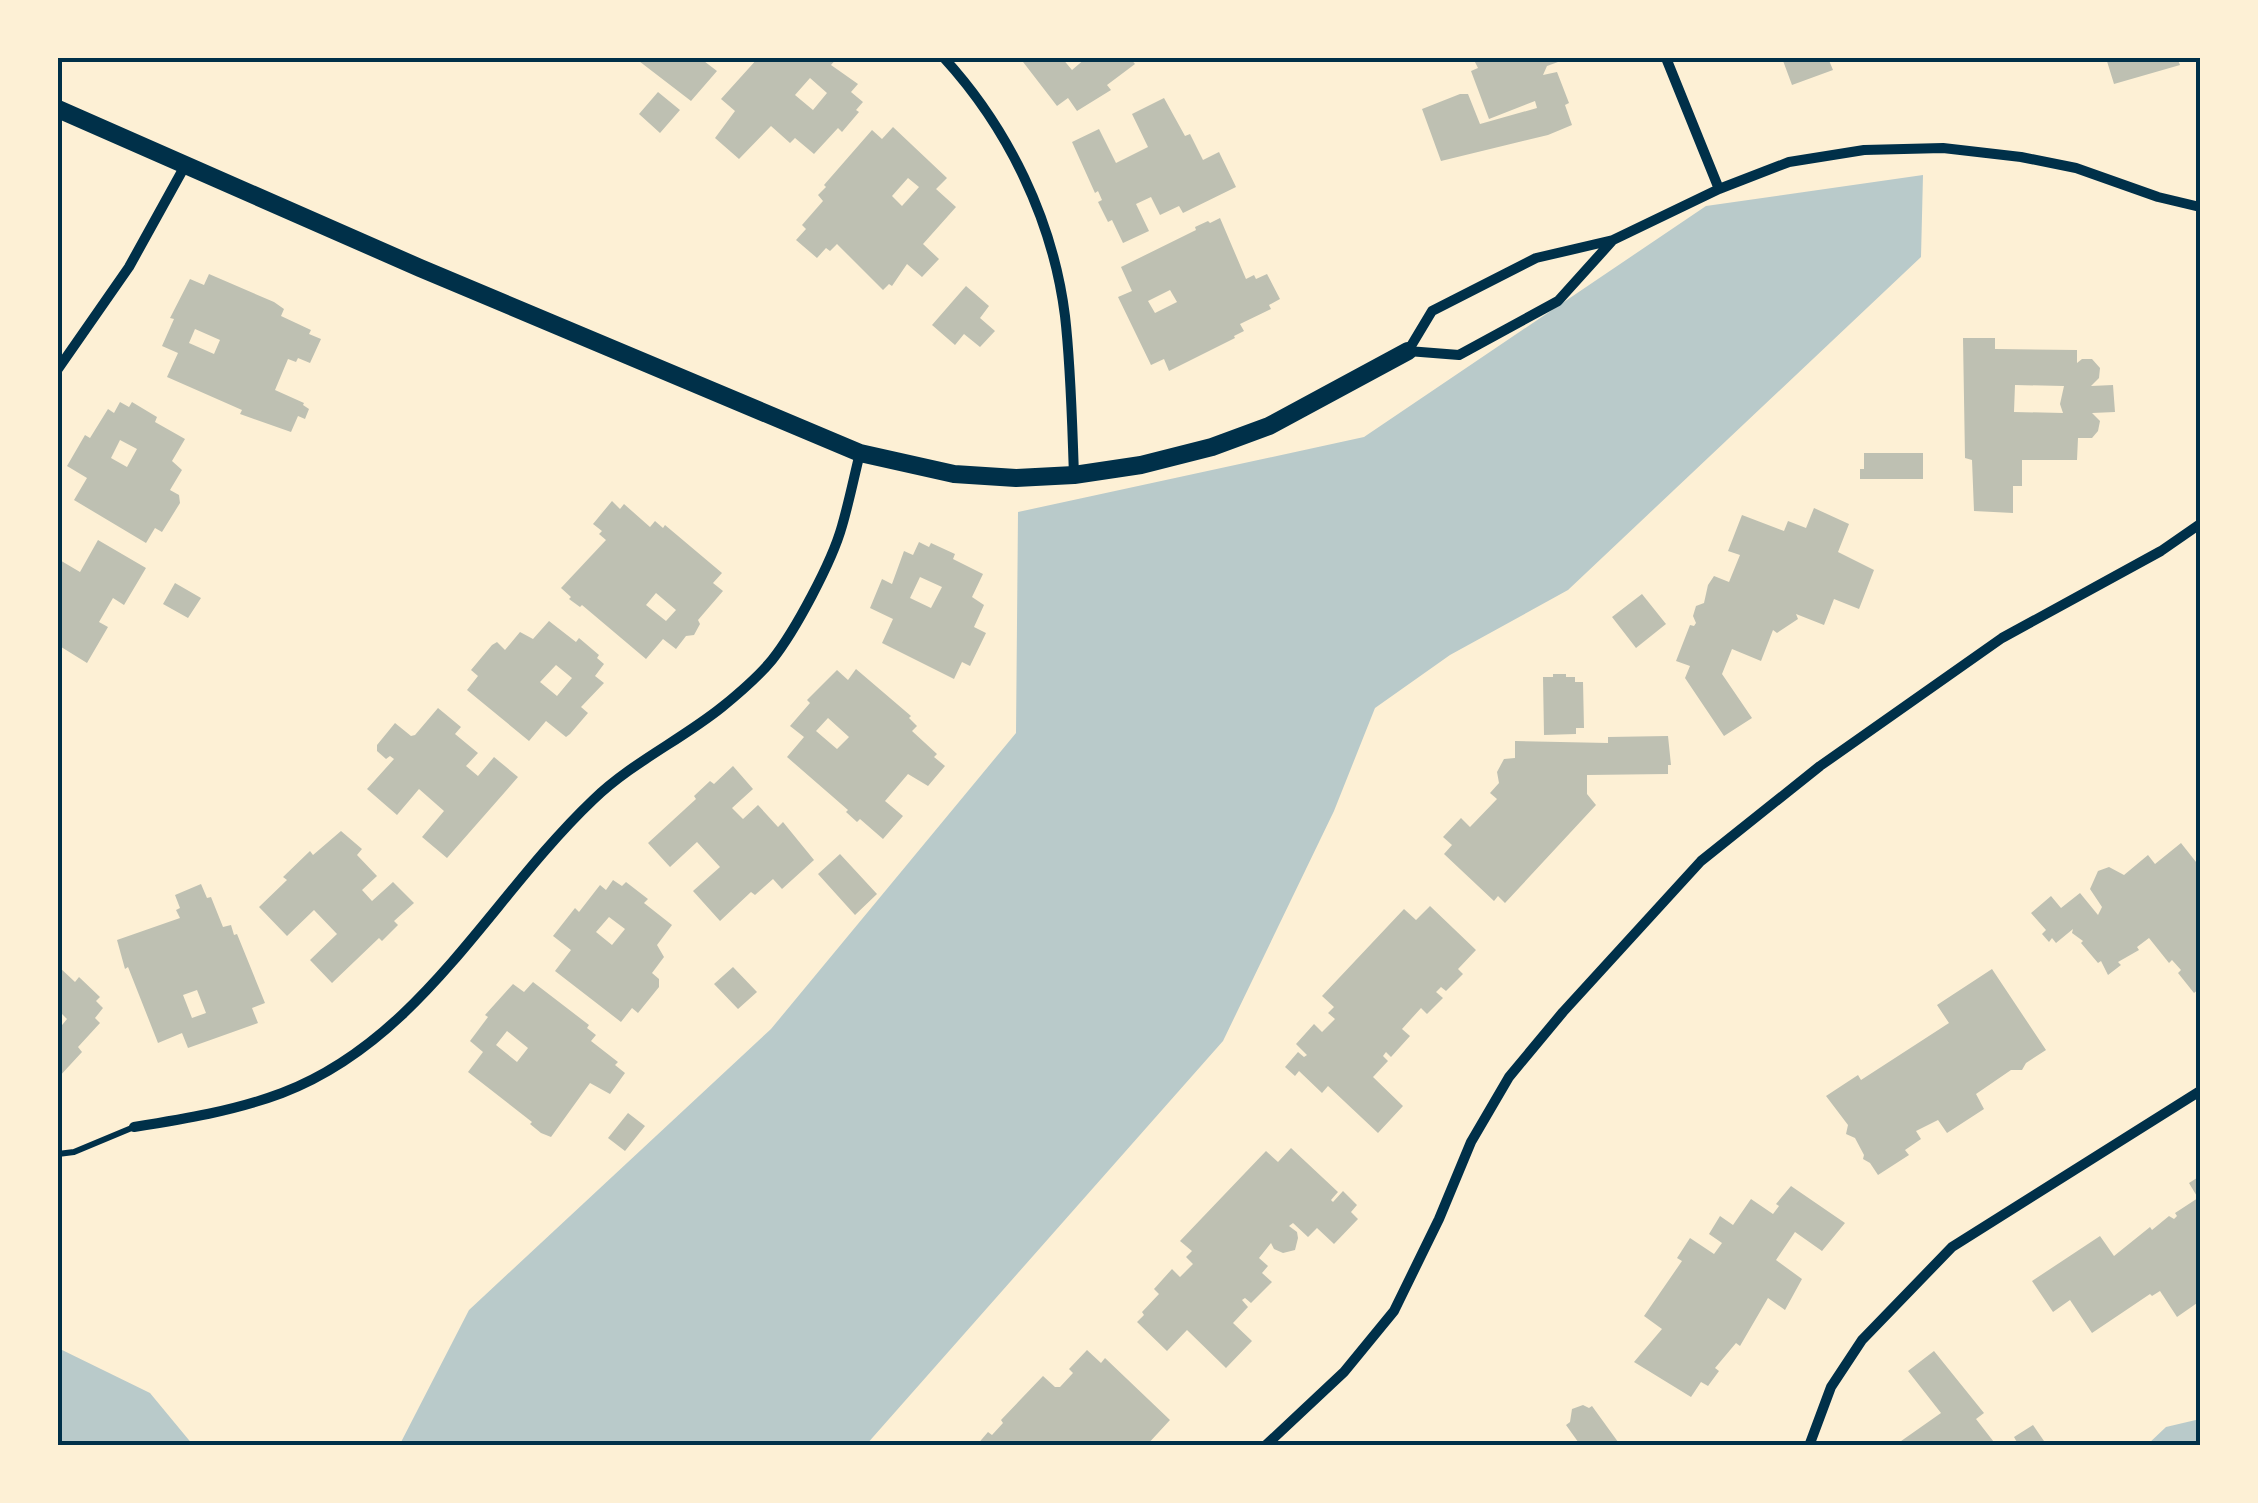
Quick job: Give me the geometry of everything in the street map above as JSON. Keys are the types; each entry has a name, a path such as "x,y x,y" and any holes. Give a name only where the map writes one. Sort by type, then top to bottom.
{"street":[{"path":"944,58 1004,133 1052,254 1065,313 1074,476"},
{"path":"1666,58 1719,189"},
{"path":"58,109 420,268 860,453 954,474 1016,478 1074,476 1141,465 1269,426 1408,351 1432,311 1536,258 1613,240 1719,189 1789,162 1864,150 1943,148 2076,168 2158,198 2200,206"},
{"path":"58,369 130,267 186,164"},
{"path":"1408,351 1459,355 1558,301 1613,240"},
{"path":"134,1128 219,1112 284,1092 346,1059 405,1013 452,964 546,848 596,797 722,707 772,660 808,602 841,530 860,453"},
{"path":"1265,1446 1344,1372 1394,1311 1471,1142 1509,1077 1562,1012 1701,861 1820,766 2002,638 2160,551 2200,524"},
{"path":"1809,1446 1831,1387 1862,1340 1952,1248 2200,1091"}],"lane":[{"path":"58,1154 74,1152 134,1128"}],"shaded area":[{"path":"1923,175 1921,257 1568,590 1450,655 1375,708 1334,811 1223,1041 866,1445 399,1446 469,1310 771,1029 1016,733 1018,512 1364,437 1706,206"},
{"path":"58,1348 150,1393 193,1445 58,1445"},
{"path":"2200,1419 2200,1445 2147,1445 2166,1427"}],"building":[{"path":"635,58 700,58 717,71 691,101"},
{"path":"758,58 837,58 831,65 858,84 851,92 863,102 842,132 838,128 814,154 795,138 790,143 771,126 739,159 715,138 735,111 721,99","holes":["810,78 827,93 813,110 795,95"]},
{"path":"1020,58 1062,58 1072,70 1086,58 1130,58 1135,64 1107,85 1111,90 1077,111 1068,98 1057,106"},
{"path":"1473,58 1569,58 1547,66 1543,75 1557,72 1569,103 1565,105 1572,125 1548,135 1441,161 1422,109 1468,94 1480,124 1537,108 1535,101 1489,119 1471,71 1478,68"},
{"path":"1782,58 1828,58 1833,70 1792,85"},
{"path":"2106,58 2177,58 2180,65 2114,84"},
{"path":"658,92 680,110 660,133 639,114"},
{"path":"1164,98 1203,160 1219,152 1236,187 1183,213 1179,206 1160,215 1151,197 1136,204 1149,231 1123,243 1112,220 1108,222 1098,202 1102,200 1098,191 1095,193 1072,142 1099,129 1116,163 1148,147 1132,114"},
{"path":"893,127 947,178 936,189 956,207 923,244 939,259 922,277 907,264 892,286 889,284 883,290 837,244 830,251 826,248 817,258 796,240 806,229 802,225 823,201 818,195 824,185 872,130 882,139","holes":["908,178 919,187 902,206 892,196"]},
{"path":"1220,218 1246,279 1267,274 1280,299 1269,305 1271,309 1240,324 1244,331 1235,338 1169,371 1164,359 1151,365 1118,297 1132,291 1121,267 1196,230 1195,227","holes":["1170,290 1177,302 1155,313 1148,301"]},
{"path":"209,274 274,302 284,309 281,316 321,339 310,363 288,359 275,390 309,409 305,419 298,416 291,432 240,414 242,410 167,377 178,353 162,346 174,319 170,318 190,279 204,285","holes":["195,329 220,340 214,354 189,343"]},
{"path":"966,286 989,306 980,318 995,331 980,347 964,334 955,345 932,325"},
{"path":"1963,338 1995,338 1995,349 2077,350 2077,363 2092,359 2100,368 2099,378 2091,386 2113,385 2115,412 2092,413 2100,421 2098,431 2092,438 2078,438 2077,460 2022,460 2022,486 2013,486 2013,513 1974,511 1972,460 1965,458","holes":["2015,385 2064,386 2060,404 2063,413 2014,412"]},
{"path":"120,402 129,407 132,402 157,417 155,422 185,439 172,461 182,470 170,490 179,495 180,503 162,532 155,528 146,543 74,500 87,478 67,466 85,435 90,438 108,409 114,413","holes":["120,440 137,449 127,467 111,458"]},
{"path":"1864,453 1923,453 1923,479 1860,479"},
{"path":"612,501 620,509 624,504 650,527 655,521 663,528 665,525 722,573 713,583 723,591 698,620 694,635 686,636 676,649 663,639 646,659 582,605 569,599 561,588 606,540 593,524","holes":["656,593 676,610 666,621 646,605"]},
{"path":"1814,508 1849,524 1838,552 1874,570 1859,609 1834,599 1824,625 1796,614 1798,619 1777,633 1773,630 1761,661 1732,649 1722,674 1752,718 1724,736 1685,678 1690,666 1676,661 1690,625 1696,623 1696,606 1704,603 1714,576 1729,582 1740,555 1728,551 1742,515 1784,531 1788,521 1806,528"},
{"path":"98,540 146,568 124,605 113,598 99,622 108,627 87,663 58,645 58,559 80,572"},
{"path":"919,542 929,547 931,543 983,574 972,597 984,605 974,627 986,633 970,666 962,662 954,679 882,643 893,619 870,608 882,579 892,584 904,551 913,555","holes":["920,577 942,587 931,608 910,598"]},
{"path":"175,583 201,598 188,618 163,604"},
{"path":"1642,594 1666,624 1636,648 1612,617"},
{"path":"549,621 576,642 579,638 604,664 595,676 604,683 581,707 588,713 566,737 546,721 529,741 467,690 478,676 471,670 492,645 497,642 505,650 520,632 533,639","holes":["556,665 572,678 557,696 540,682"]},
{"path":"856,669 911,716 917,726 912,731 945,766 928,786 908,774 885,801 903,816 883,839 860,819 857,822 787,757 804,737 790,726 810,703 807,700 837,670 848,680","holes":["828,718 849,737 837,749 816,731"]},
{"path":"1566,674 1575,677 1575,682 1583,682 1584,728 1576,728 1576,734 1544,735 1543,677"},
{"path":"438,708 461,727 455,734 478,753 466,766 478,776 494,757 518,777 447,858 422,837 444,811 419,789 397,815 367,789 394,759 386,759 377,751 377,745 395,723 415,735"},
{"path":"1668,736 1668,774 1587,775 1587,794 1596,805 1505,903 1498,896 1494,901 1444,854 1452,845 1443,837 1461,818 1470,827 1497,799 1490,793 1499,783 1497,772 1504,759 1515,758 1515,741 1608,743 1608,737"},
{"path":"733,766 753,789 732,808 743,819 758,805 778,827 783,822 814,860 782,889 773,879 755,895 751,892 720,921 693,891 720,867 697,842 670,867 648,843 710,781 714,784"},
{"path":"341,831 362,849 357,855 377,876 362,890 372,901 393,882 414,903 394,921 398,925 382,941 379,938 332,983 310,960 337,934 314,910 287,936 259,907 310,851 313,855"},
{"path":"2181,843 2200,867 2200,988 2194,993 2178,973 2181,970 2172,960 2169,963 2149,938 2108,975 2101,961 2098,963 2083,941 2072,933 2073,929 2056,943 2042,934 2046,930 2031,913 2051,896 2061,908 2080,893 2098,915 2102,907 2090,889 2098,871 2109,867 2124,875 2148,855 2155,864"},
{"path":"840,854 877,894 855,915 818,874"},
{"path":"613,880 622,886 626,882 648,899 644,903 672,925 657,945 664,957 652,973 659,979 659,987 638,1013 632,1008 621,1022 555,971 571,950 553,936 600,885 606,890","holes":["609,917 625,929 612,945 596,932"]},
{"path":"201,884 223,927 231,925 234,935 237,934 265,1003 252,1008 258,1023 188,1048 182,1033 158,1043 128,967 125,969 117,940 180,918 175,895","holes":["197,990 206,1013 192,1018 183,995"]},
{"path":"1430,906 1476,950 1458,969 1463,974 1446,991 1441,987 1436,992 1443,998 1427,1014 1421,1008 1402,1029 1410,1036 1391,1057 1386,1052 1383,1056 1388,1061 1373,1077 1403,1106 1378,1133 1328,1086 1322,1093 1299,1071 1295,1076 1285,1067 1298,1052 1307,1055 1296,1044 1314,1024 1322,1032 1335,1019 1328,1013 1334,1007 1322,996 1404,909 1416,920"},
{"path":"58,966 75,982 79,977 100,997 96,1001 103,1008 95,1018 100,1023 78,1047 82,1052 58,1078 58,1030 67,1019 58,1010"},
{"path":"733,967 757,992 738,1009 714,984"},
{"path":"1992,969 2046,1050 2022,1070 2011,1070 1976,1094 1984,1109 1947,1133 1938,1120 1916,1131 1921,1139 1905,1150 1909,1155 1878,1175 1863,1159 1855,1138 1846,1134 1848,1125 1826,1096 1858,1075 1861,1080 1949,1023 1937,1005"},
{"path":"533,982 589,1025 587,1028 596,1035 591,1041 618,1062 615,1065 625,1073 610,1094 590,1083 551,1137 541,1133 468,1072 483,1052 470,1041 488,1017 485,1015 513,984 524,992","holes":["507,1031 528,1048 517,1062 496,1045"]},
{"path":"628,1113 645,1126 625,1151 608,1138"},
{"path":"1291,1148 1338,1192 1333,1202 1343,1191 1357,1205 1351,1212 1358,1219 1334,1244 1317,1228 1308,1237 1293,1223 1289,1226 1297,1232 1295,1250 1283,1253 1271,1243 1259,1258 1268,1266 1262,1273 1272,1282 1251,1303 1242,1300 1248,1307 1233,1323 1252,1341 1226,1368 1187,1330 1167,1351 1137,1322 1159,1294 1154,1289 1172,1269 1180,1277 1193,1264 1186,1257 1192,1251 1180,1241 1266,1151 1278,1162"},
{"path":"2200,1176 2200,1301 2177,1317 2160,1291 2092,1333 2070,1300 2053,1312 2032,1281 2100,1236 2114,1256 2150,1227 2152,1230 2169,1216 2174,1219 2175,1213 2198,1198 2189,1183"},
{"path":"1791,1186 1845,1223 1822,1251 1795,1232 1776,1260 1802,1279 1785,1310 1768,1298 1740,1346 1736,1343 1715,1368 1719,1371 1708,1386 1701,1382 1691,1397 1634,1362 1662,1329 1644,1316 1682,1261 1677,1258 1690,1238 1714,1254 1722,1243 1709,1234 1720,1216 1733,1225 1751,1199 1773,1214"},
{"path":"1087,1350 1101,1363 1105,1358 1170,1420 1146,1446 976,1446 988,1432 992,1435 1003,1423 1001,1420 1043,1376 1060,1387 1073,1373 1069,1369"},
{"path":"1934,1351 1984,1413 1976,1419 1997,1446 1894,1446 1941,1413 1908,1371"},
{"path":"1592,1406 1621,1446 1581,1446 1566,1425 1572,1409"},
{"path":"2033,1425 2049,1446 2019,1446 2014,1437"}]}
